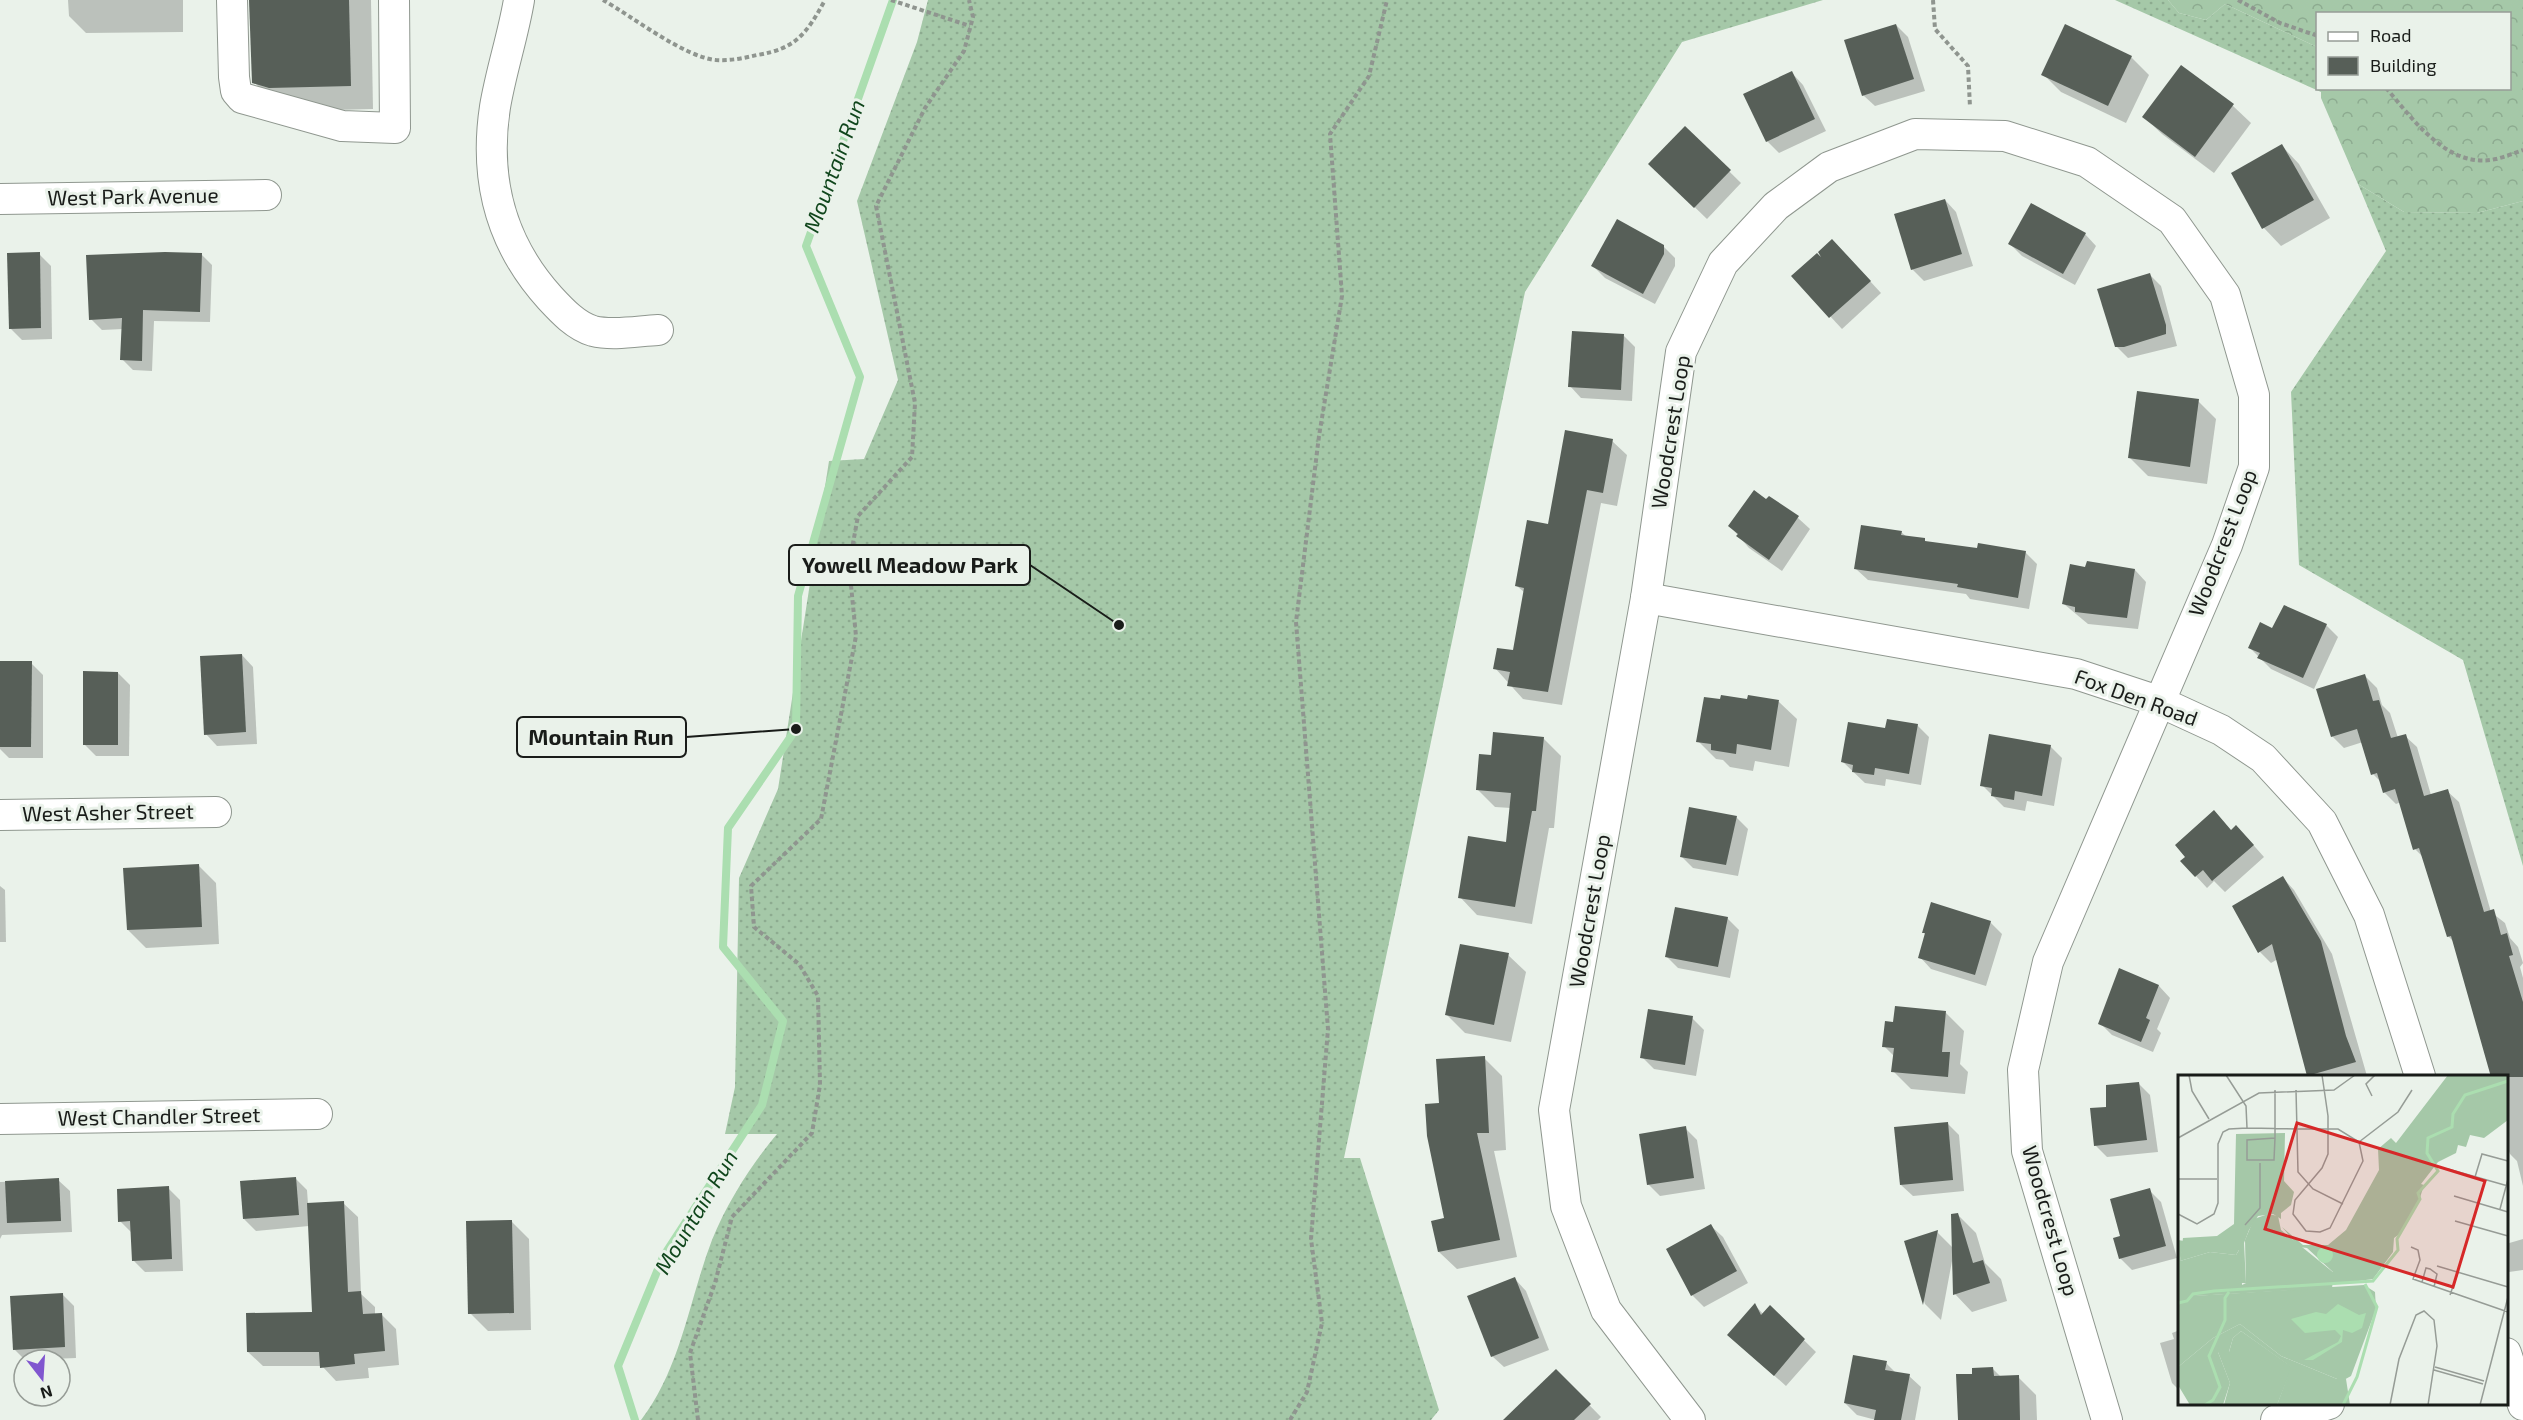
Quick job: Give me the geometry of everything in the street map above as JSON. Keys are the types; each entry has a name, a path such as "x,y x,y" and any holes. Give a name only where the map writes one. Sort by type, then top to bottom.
{"street":[{"path":"232,0 234,77 236,91 242,98 342,126 396,128 394,0"},
{"path":"519,0 495,109 493,156 498,208 515,251 537,284 567,316 593,331 658,330"},
{"name":"Woodcrest Loop","path":"1690,1420 1606,1310 1566,1206 1554,1110 1646,598 1681,351 1723,263 1776,206 1829,167 1915,134 2005,136 2087,162 2172,220 2225,295 2254,395 2254,467 2227,545 2158,701 2048,962 2023,1070 2027,1151 2107,1420"},
{"name":"West Park Avenue","path":"0,199 266,195"},
{"name":"Fox Den Road","path":"1646,598 2076,674 2158,701 2221,730 2263,758 2322,822 2369,915 2419,1075"},
{"name":"West Asher Street","path":"0,815 216,812"},
{"name":"West Chandler Street","path":"0,1119 317,1114"},
{"path":"2508,1348 2523,1344"},
{"path":"2508,1359 2523,1405"},
{"path":"2276,1420 2326,1405"}],"path":[{"path":"603,0 687,51 716,60 766,54 795,43 808,29 825,0"},
{"path":"891,0 940,14 970,26"},
{"path":"698,1420 690,1353 715,1283 732,1217 812,1133 820,1085 818,996 799,963 753,927 751,886 821,819 856,636 849,565 858,516 912,457 915,403 876,206 926,108 964,51 973,17 969,0"},
{"path":"1290,1420 1306,1392 1322,1323 1311,1239 1328,1029 1296,622 1319,436 1342,296 1330,134 1369,76 1387,0"},
{"path":"1933,0 1935,28 1968,66 1970,135"},
{"path":"2238,0 2280,23 2316,35"},
{"path":"2388,90 2440,146 2470,159 2495,160 2523,150"}],"green space":[{"path":"928,0 1823,0 1682,42 1525,292 1344,1158 1360,1158 1439,1410 1431,1420 641,1420 655,1400 675,1356 718,1226 740,1185 777,1134 725,1134 735,1087 739,878 778,789 829,461 864,459 898,380 857,201 917,42"},
{"path":"2115,0 2168,0 2179,13 2206,20 2225,4 2316,47 2316,90"},
{"path":"2168,0 2523,0 2523,201 2477,213 2404,212 2358,184 2321,98 2321,90 2511,90 2511,12 2316,12 2316,47 2225,4 2206,20 2179,13"},
{"path":"2358,184 2404,212 2477,213 2523,201 2523,866 2463,660 2299,565 2291,392 2386,251"}],"building":[{"path":"249,0 349,0 351,86 269,88 252,83"},
{"path":"1896,24 1914,79 1862,96 1844,40"},
{"path":"2065,24 2132,56 2108,106 2041,75"},
{"path":"2181,65 2234,104 2195,157 2142,117"},
{"path":"1792,71 1815,119 1766,142 1743,94"},
{"path":"1685,126 1731,170 1694,208 1648,164"},
{"path":"2282,144 2314,200 2262,229 2231,173"},
{"path":"1945,199 1962,254 1911,270 1894,214"},
{"path":"2031,203 2086,233 2063,274 2008,244"},
{"path":"1617,219 1664,245 1664,254 1643,294 1591,266"},
{"path":"1832,239 1871,281 1829,318 1791,276 1817,253 1821,257 1818,252"},
{"path":"40,252 41,328 9,329 7,253"},
{"path":"202,253 200,312 143,310 142,361 120,360 122,318 89,320 86,255"},
{"path":"2150,273 2166,325 2166,334 2124,347 2115,347 2097,289"},
{"path":"1572,331 1624,334 1621,390 1568,387"},
{"path":"2137,391 2199,399 2190,467 2128,458"},
{"path":"1565,430 1613,439 1603,493 1587,490 1548,692 1507,686 1510,672 1493,669 1497,648 1513,650 1524,588 1515,586 1527,520 1548,524"},
{"path":"1754,490 1766,499 1769,496 1799,516 1769,560 1736,536 1738,534 1728,526"},
{"path":"1861,525 1902,531 1901,535 1925,538 1925,541 1977,548 1978,543 2026,551 2018,598 1957,587 1958,584 1854,569"},
{"path":"2087,561 2135,569 2127,618 2075,612 2075,607 2062,604 2070,564 2085,567"},
{"path":"2284,605 2327,624 2303,678 2257,658 2260,653 2248,648 2260,622 2272,628"},
{"path":"242,654 246,732 204,735 200,656"},
{"path":"0,661 32,661 31,747 0,747"},
{"path":"83,671 118,672 118,745 83,745"},
{"path":"2365,674 2373,701 2379,700 2391,738 2406,734 2424,796 2448,789 2484,912 2494,909 2501,935 2507,933 2513,955 2509,956 2523,1002 2523,1077 2490,1075 2451,936 2447,937 2419,848 2413,850 2395,789 2383,793 2377,773 2371,775 2357,729 2331,737 2316,689"},
{"path":"1721,695 1747,699 1748,695 1779,700 1771,750 1737,744 1736,754 1711,750 1711,744 1696,742 1704,697 1720,699"},
{"path":"1887,719 1918,724 1909,774 1875,768 1874,775 1852,772 1853,765 1841,762 1848,722 1885,728"},
{"path":"1493,732 1544,737 1536,811 1532,811 1515,907 1458,898 1468,836 1506,842 1511,793 1476,790 1479,754 1491,755"},
{"path":"1989,734 2051,745 2042,796 2015,791 2014,800 1991,796 1992,788 1980,786"},
{"path":"1689,807 1737,816 1726,865 1680,857"},
{"path":"2214,810 2231,830 2236,825 2254,845 2212,881 2203,870 2195,877 2180,861 2185,857 2175,845"},
{"path":"199,864 202,927 127,930 123,868"},
{"path":"2283,876 2321,941 2346,1036 2356,1062 2307,1075 2272,944 2258,953 2232,906"},
{"path":"1931,902 1991,921 1975,975 1918,958"},
{"path":"1675,907 1728,917 1718,967 1665,957"},
{"path":"1460,944 1509,953 1494,1025 1445,1015"},
{"path":"2119,968 2159,985 2146,1018 2150,1020 2141,1042 2098,1024"},
{"path":"1895,1006 1946,1011 1942,1052 1950,1052 1948,1077 1891,1072 1894,1048 1882,1047 1885,1021 1893,1022"},
{"path":"1648,1009 1693,1016 1685,1065 1640,1058"},
{"path":"1485,1056 1489,1133 1477,1133 1500,1240 1438,1252 1431,1221 1444,1218 1427,1136 1425,1104 1439,1103 1436,1059"},
{"path":"2139,1082 2147,1140 2094,1146 2090,1108 2106,1107 2106,1085"},
{"path":"1948,1122 1953,1180 1900,1185 1894,1127"},
{"path":"1686,1126 1694,1178 1647,1185 1639,1134"},
{"path":"296,1177 299,1215 243,1219 240,1181"},
{"path":"59,1178 61,1221 7,1223 5,1181"},
{"path":"169,1186 172,1259 132,1261 130,1221 118,1222 117,1189"},
{"path":"2150,1188 2166,1246 2119,1259 2113,1238 2120,1236 2110,1199"},
{"path":"344,1201 348,1292 361,1291 363,1314 382,1313 385,1351 354,1354 355,1364 320,1368 319,1352 247,1352 246,1313 312,1312 307,1203"},
{"path":"1958,1213 1973,1263 1983,1260 1990,1283 1953,1295 1951,1214"},
{"path":"512,1220 514,1313 468,1314 466,1221"},
{"path":"1711,1224 1737,1271 1691,1296 1666,1249"},
{"path":"1938,1230 1923,1305 1904,1241"},
{"path":"1515,1277 1539,1338 1491,1357 1467,1296"},
{"path":"63,1293 65,1347 13,1348 10,1296"},
{"path":"1755,1303 1761,1315 1770,1305 1805,1339 1774,1376 1727,1335"},
{"path":"1853,1355 1887,1361 1885,1370 1910,1374 1901,1420 1874,1420 1876,1410 1844,1403"},
{"path":"1993,1367 1994,1376 2019,1375 2020,1420 1958,1420 1956,1374 1972,1374 1972,1368"},
{"path":"1556,1369 1591,1404 1574,1420 1503,1420"}],"waterway":[{"name":"Mountain Run","path":"635,1420 618,1366 663,1257 762,1105 783,1021 723,947 728,828 796,729 798,596 860,377 806,246 893,0"}],"place":[{"name":"Yowell Meadow Park","path":"1119,625"},
{"name":"Mountain Run","path":"796,729"}]}
